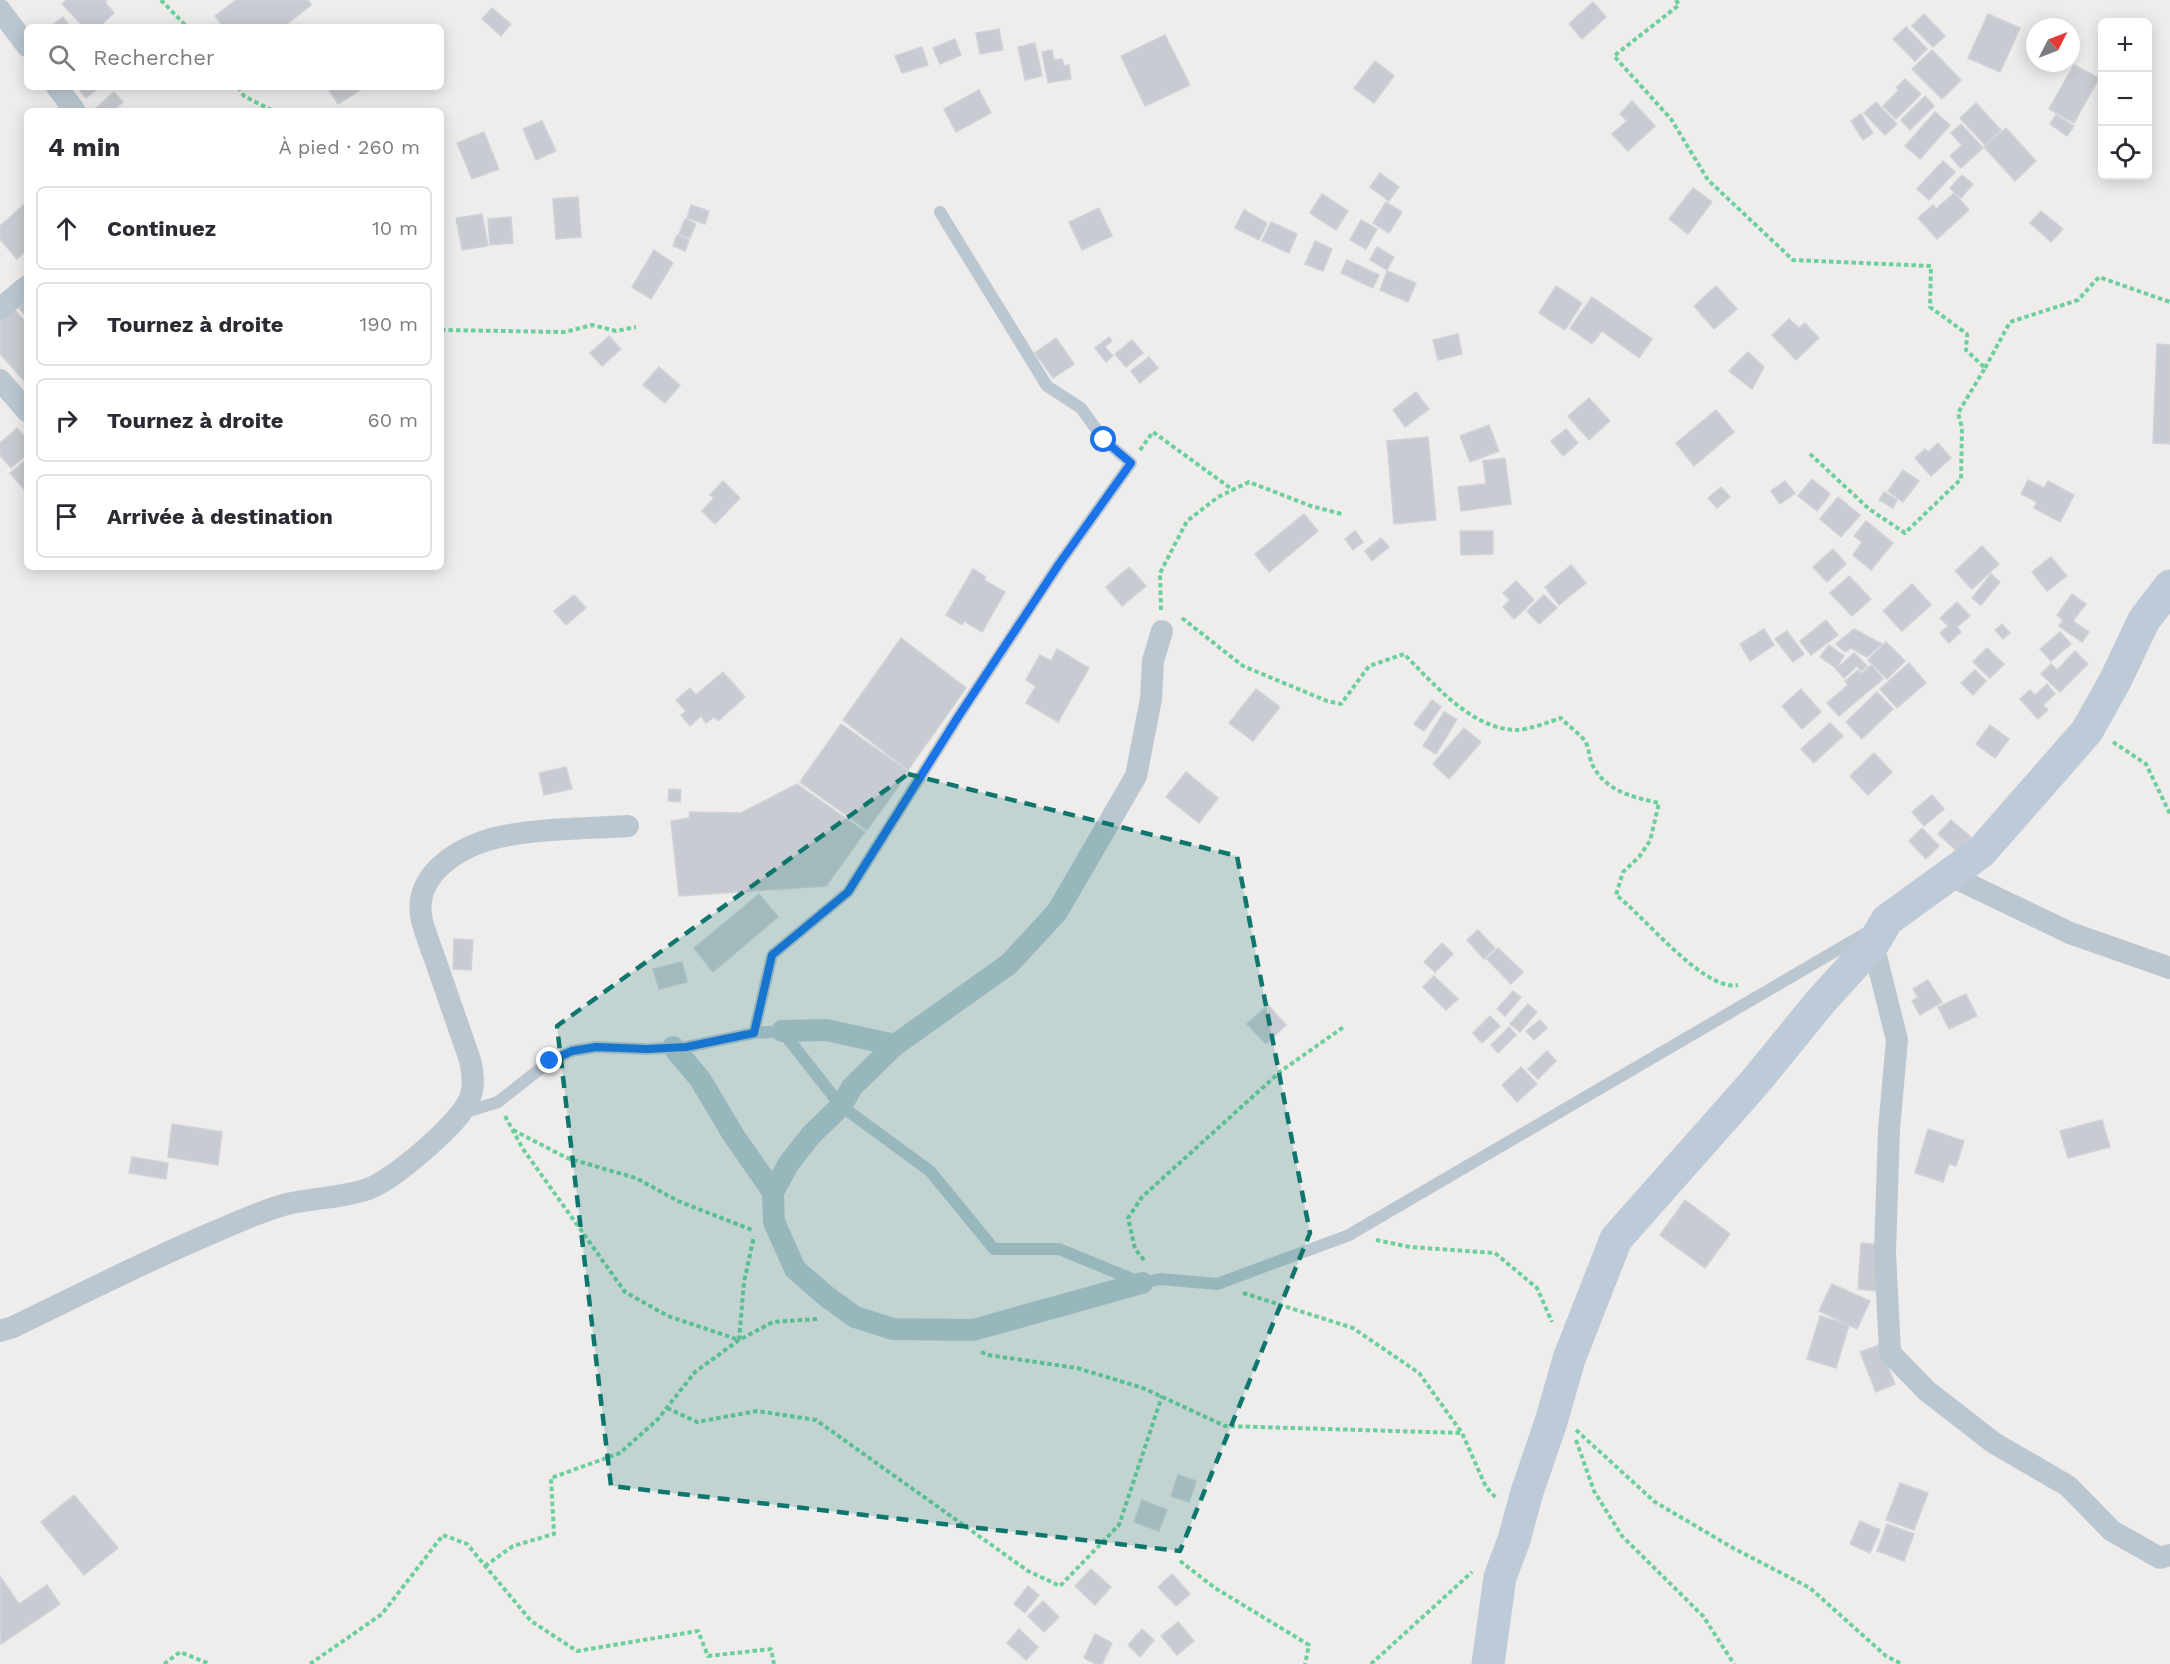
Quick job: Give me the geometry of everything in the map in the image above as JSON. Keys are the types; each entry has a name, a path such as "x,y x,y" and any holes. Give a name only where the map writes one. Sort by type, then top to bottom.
{"street":[{"path":"0,10 24,42"},
{"path":"59,90 73,108"},
{"path":"0,309 24,288"},
{"path":"0,380 24,408"},
{"path":"1488,1664 1500,1577 1514,1540 1569,1359 1616,1239 1755,1082 1880,932 1948,875 1981,852 2090,727 2145,620 2170,586"},
{"path":"1151,1281 973,1330 893,1329 855,1317 795,1269 774,1222 773,1192 789,1163 812,1135 841,1106 852,1088 895,1045 1009,964 1057,912 1136,776 1151,699 1153,660 1170,623"},
{"path":"0,1330 14,1327 196,1239 252,1216 290,1204 340,1197 370,1189 387,1179 444,1133 469,1100 474,1078 470,1060 422,920 422,894 431,876 445,861 491,839 530,833 628,826"},
{"path":"1948,875 2070,933 2170,968"},
{"path":"1880,932 1897,1040 1889,1129 1886,1253 1890,1353 1927,1391 1994,1443 2068,1486 2112,1531 2160,1558 2170,1555"},
{"path":"782,1031 826,1030 895,1045"},
{"path":"673,1047 700,1079 734,1136 773,1192"}],"lane":[{"path":"754,1033 772,955 848,892 964,707 1059,564 1131,463 1104,440 1081,408 1047,386 940,212"},
{"path":"459,1115 498,1102 550,1061 572,1051 596,1047 647,1049 673,1047 754,1033 782,1031 841,1106 930,1171 994,1249 1059,1249 1151,1281 1216,1284 1349,1235 1779,986 1880,932"}],"path":[{"path":"161,0 184,24"},
{"path":"1676,0 1679,5 1614,56 1671,119 1708,180 1793,260 1931,266 1930,306 1966,334 1966,350 1985,368"},
{"path":"240,90 244,96 267,108"},
{"path":"1808,452 1869,509 1905,533 1961,479 1962,428 1958,413 2010,322 2078,300 2099,277 2170,302"},
{"path":"444,330 565,332 592,325 616,331 636,327"},
{"path":"1131,463 1153,432 1233,490"},
{"path":"1342,514 1311,506 1250,482 1218,497 1186,521 1160,573 1161,604 1170,623 1243,666 1327,701 1341,704 1369,666 1404,654 1446,698 1488,724 1517,730 1561,718 1586,742 1598,775 1609,786 1621,793 1659,803 1650,841 1639,857 1623,872 1616,895 1695,969 1721,984 1735,986 1744,982"},
{"path":"1161,604 1170,610"},
{"path":"2090,727 2146,764 2170,814"},
{"path":"1151,1281 1135,1249 1128,1218 1142,1197 1281,1071 1345,1026"},
{"path":"498,1102 524,1149 625,1292 668,1316 739,1340"},
{"path":"513,1130 567,1158 636,1178 678,1201 755,1231 744,1282 739,1340"},
{"path":"1349,1235 1410,1247 1494,1253 1537,1288 1569,1359"},
{"path":"1216,1284 1287,1309 1353,1328 1419,1373 1462,1433 1486,1487 1500,1503 1521,1515"},
{"path":"485,1566 513,1546 554,1534 551,1478 620,1453 658,1419 695,1372 739,1340 773,1322 855,1317"},
{"path":"977,1351 988,1355 1077,1368 1143,1388 1225,1426 1462,1433"},
{"path":"667,1408 697,1422 757,1411 816,1420 1028,1571 1060,1586 1119,1525 1162,1396"},
{"path":"1734,1664 1703,1616 1622,1536 1594,1491 1571,1426 1655,1502 1733,1548 1810,1588 1886,1656 1902,1664"},
{"path":"310,1664 382,1614 443,1534 466,1544 531,1621 577,1651 698,1630 708,1656 771,1649 774,1664"},
{"path":"1180,1561 1215,1588 1309,1645 1305,1664"},
{"path":"1371,1664 1475,1570"},
{"path":"164,1664 180,1652 210,1664"}],"highlighted area":[{"path":"908,774 1237,856 1310,1233 1180,1551 611,1486 557,1026"}],"building":[{"path":"67,0 107,0 105,2 114,13 102,24 81,24 62,4"},
{"path":"236,0 308,0 311,5 287,24 221,24 215,16"},
{"path":"1593,2 1606,17 1582,39 1569,24"},
{"path":"492,8 511,24 501,36 482,19"},
{"path":"1924,14 1945,36 1933,47 1912,26"},
{"path":"1988,14 2020,28 2000,72 1968,58"},
{"path":"63,17 68,24 54,24"},
{"path":"1906,27 1927,49 1915,61 1893,39"},
{"path":"999,29 1003,50 980,54 976,33"},
{"path":"1165,35 1190,85 1145,106 1121,56"},
{"path":"955,39 961,55 940,64 933,48"},
{"path":"1035,43 1042,76 1025,80 1018,47"},
{"path":"922,47 928,65 902,73 895,56"},
{"path":"1052,50 1054,60 1062,59 1064,66 1069,65 1071,79 1048,83 1042,52"},
{"path":"1932,50 1961,80 1942,99 1912,69"},
{"path":"1375,61 1394,76 1374,103 1354,88"},
{"path":"2080,68 2098,77 2074,123 2049,109 2070,72 2080,72"},
{"path":"1905,79 1921,94 1896,119 1883,106 1899,90 1896,88"},
{"path":"79,90 96,90 86,98"},
{"path":"329,90 360,90 338,104"},
{"path":"979,90 991,113 956,132 944,109"},
{"path":"114,92 123,102 116,108 96,108"},
{"path":"1925,96 1934,106 1910,130 1901,120"},
{"path":"1632,101 1655,126 1628,151 1612,134 1627,121 1620,114"},
{"path":"1876,102 1897,124 1885,135 1864,113"},
{"path":"1976,103 2001,130 1985,145 1960,118"},
{"path":"1935,112 1950,125 1920,159 1905,146"},
{"path":"1861,114 1873,133 1863,140 1851,121"},
{"path":"2056,115 2074,126 2067,136 2050,124"},
{"path":"542,121 556,151 536,160 523,129"},
{"path":"1961,124 1983,148 1961,168 1950,156 1962,145 1951,133"},
{"path":"2006,128 2036,161 2015,181 1984,147"},
{"path":"484,132 499,169 472,179 457,143"},
{"path":"1943,161 1955,172 1929,200 1917,189"},
{"path":"1380,173 1399,187 1389,201 1370,187"},
{"path":"1962,175 1973,184 1961,198 1950,188"},
{"path":"1693,188 1712,202 1688,234 1669,219"},
{"path":"1954,193 1969,210 1937,239 1918,218 1933,205 1936,209"},
{"path":"1322,194 1348,211 1336,230 1310,213"},
{"path":"578,197 581,237 556,239 553,199"},
{"path":"1386,202 1402,212 1389,233 1373,223"},
{"path":"24,205 24,253 17,259 0,239 0,226"},
{"path":"691,205 709,211 705,224 687,218"},
{"path":"1099,208 1112,236 1082,250 1069,222"},
{"path":"1244,210 1267,223 1259,240 1235,228"},
{"path":"2041,211 2063,229 2051,242 2030,223"},
{"path":"482,214 488,246 462,250 456,218"},
{"path":"511,217 513,243 490,245 488,219"},
{"path":"685,219 696,224 690,238 679,234"},
{"path":"1361,220 1377,229 1366,249 1350,240"},
{"path":"1271,222 1297,234 1289,253 1262,241"},
{"path":"677,235 689,240 685,251 673,246"},
{"path":"1315,241 1332,249 1323,271 1305,264"},
{"path":"1377,247 1394,257 1387,270 1370,260"},
{"path":"654,250 673,263 651,299 632,287"},
{"path":"1347,260 1379,275 1373,288 1341,273"},
{"path":"1387,271 1416,283 1408,302 1380,290"},
{"path":"1556,286 1582,303 1565,330 1539,313"},
{"path":"1716,286 1737,309 1714,329 1694,306"},
{"path":"1592,297 1652,339 1639,358 1602,331 1592,344 1570,328"},
{"path":"24,304 24,314 19,308"},
{"path":"14,309 24,321 24,381 0,354 0,321"},
{"path":"1789,319 1799,328 1805,323 1819,338 1796,360 1772,335"},
{"path":"1458,334 1462,354 1438,360 1433,340"},
{"path":"609,336 621,349 602,366 590,353"},
{"path":"1109,337 1112,341 1105,347 1113,356 1106,362 1095,348"},
{"path":"1056,338 1074,364 1053,378 1035,353"},
{"path":"1132,340 1143,353 1126,367 1115,354"},
{"path":"2157,344 2170,345 2170,444 2153,443"},
{"path":"1748,352 1764,367 1752,389 1729,371"},
{"path":"1149,357 1158,368 1140,383 1131,371"},
{"path":"659,367 680,385 665,403 643,385"},
{"path":"1416,392 1429,409 1405,427 1393,410"},
{"path":"1589,398 1610,421 1589,440 1568,416"},
{"path":"1716,410 1734,432 1694,466 1676,443"},
{"path":"1489,425 1499,451 1470,462 1460,436"},
{"path":"17,428 24,436 24,457 11,468 0,455 0,443"},
{"path":"1566,429 1578,443 1563,456 1551,441"},
{"path":"1428,437 1436,520 1394,524 1387,441"},
{"path":"1938,443 1951,458 1931,476 1915,458 1925,449 1928,452"},
{"path":"1505,458 1511,504 1461,511 1458,487 1486,484 1483,461"},
{"path":"24,461 24,489 10,473"},
{"path":"1903,470 1919,481 1903,502 1888,491"},
{"path":"1812,479 1830,494 1817,511 1798,496"},
{"path":"2028,480 2044,488 2048,481 2074,495 2060,522 2034,508 2037,502 2021,494"},
{"path":"723,481 740,498 715,524 702,511 714,498 710,495"},
{"path":"1785,481 1795,493 1780,504 1771,491"},
{"path":"1721,487 1730,497 1717,508 1708,498"},
{"path":"1884,492 1897,500 1893,508 1879,500"},
{"path":"1838,497 1860,515 1841,537 1820,519"},
{"path":"1304,514 1318,531 1269,572 1255,554"},
{"path":"1866,521 1893,543 1871,570 1853,555 1862,542 1854,536"},
{"path":"1355,531 1363,542 1353,550 1345,539"},
{"path":"1460,531 1493,531 1493,554 1461,555"},
{"path":"1381,538 1389,547 1372,561 1365,551"},
{"path":"1982,546 1999,564 1972,589 1955,571"},
{"path":"1833,549 1846,564 1827,582 1813,567"},
{"path":"2051,557 2067,576 2047,591 2032,572"},
{"path":"1571,565 1586,583 1559,605 1545,587"},
{"path":"1129,567 1146,586 1122,606 1106,587"},
{"path":"973,569 986,577 984,580 1005,592 982,632 964,621 962,625 946,615"},
{"path":"1991,574 2000,582 1981,605 1972,598"},
{"path":"1849,576 1871,599 1852,616 1830,593"},
{"path":"1516,581 1534,600 1514,619 1503,607 1510,600 1503,593"},
{"path":"1912,584 1931,605 1902,631 1883,611"},
{"path":"2072,594 2086,604 2073,621 2089,632 2082,642 2059,626 2063,620 2057,615"},
{"path":"574,595 586,608 566,625 554,611"},
{"path":"1544,595 1557,608 1539,624 1527,611"},
{"path":"1957,602 1970,616 1957,627 1961,632 1949,643 1940,633 1948,626 1940,618"},
{"path":"1826,620 1838,635 1811,655 1800,641"},
{"path":"2002,624 2010,633 2003,639 1995,630"},
{"path":"1764,629 1774,645 1750,661 1740,644"},
{"path":"1854,629 1882,644 1867,657 1851,648 1845,652 1836,644"},
{"path":"1787,631 1804,654 1793,662 1775,639"},
{"path":"2060,632 2071,644 2051,661 2040,649"},
{"path":"901,638 966,688 908,770 843,720"},
{"path":"1886,642 1905,661 1887,679 1868,660"},
{"path":"1829,645 1844,656 1836,668 1820,657"},
{"path":"1987,648 2004,664 1990,678 1973,662"},
{"path":"1057,649 1089,668 1058,722 1026,703 1036,686 1026,680 1040,655 1051,661"},
{"path":"2075,651 2088,664 2060,692 2041,674 2051,664 2057,670"},
{"path":"1854,653 1867,666 1861,671 1857,666 1844,678 1836,669"},
{"path":"1909,663 1926,683 1897,708 1880,689"},
{"path":"1871,665 1883,679 1839,716 1827,703 1848,685 1845,681 1858,670 1861,674"},
{"path":"1975,670 1986,681 1973,695 1961,683"},
{"path":"723,672 745,697 718,721 714,717 706,723 701,716 690,726 681,715 686,711 676,700 690,688 696,695"},
{"path":"2047,684 2055,694 2043,705 2048,710 2038,719 2020,699 2030,690 2035,695"},
{"path":"1256,689 1280,707 1253,741 1229,723"},
{"path":"1801,689 1821,712 1802,729 1782,706"},
{"path":"1877,692 1893,709 1862,739 1846,722"},
{"path":"1432,700 1441,707 1424,731 1414,724"},
{"path":"1444,712 1457,719 1436,754 1423,746"},
{"path":"1830,723 1843,736 1814,763 1801,749"},
{"path":"841,724 909,772 867,830 800,782"},
{"path":"1990,725 2009,739 1995,758 1976,744"},
{"path":"1464,728 1481,742 1449,779 1433,764"},
{"path":"1874,753 1892,772 1868,795 1850,776"},
{"path":"566,767 572,789 544,795 539,773"},
{"path":"1186,772 1218,798 1199,823 1166,797"},
{"path":"797,784 865,832 826,886 679,896 671,821 689,818 690,812 741,813"},
{"path":"669,789 681,790 680,802 668,801"},
{"path":"1932,795 1944,809 1924,826 1912,812"},
{"path":"1951,820 1971,837 1958,852 1938,834"},
{"path":"1922,828 1939,846 1926,859 1909,841"},
{"path":"759,894 778,917 713,972 694,948"},
{"path":"1478,930 1495,948 1484,959 1467,940"},
{"path":"454,939 473,940 471,970 453,969"},
{"path":"1442,943 1453,954 1435,972 1424,962"},
{"path":"1498,948 1523,972 1511,984 1487,959"},
{"path":"682,962 687,982 659,989 653,969"},
{"path":"1434,976 1458,999 1446,1010 1423,987"},
{"path":"1928,980 1942,1002 1920,1015 1912,1001 1918,997 1913,989"},
{"path":"1513,991 1521,997 1505,1016 1497,1009"},
{"path":"1966,994 1977,1016 1949,1029 1938,1007"},
{"path":"1528,1004 1537,1012 1520,1032 1510,1024"},
{"path":"1268,1005 1286,1025 1266,1044 1247,1024"},
{"path":"1490,1016 1500,1026 1482,1043 1473,1033"},
{"path":"1540,1020 1547,1028 1534,1040 1526,1031"},
{"path":"1509,1027 1516,1035 1498,1053 1491,1045"},
{"path":"1547,1051 1556,1061 1538,1079 1528,1069"},
{"path":"1521,1067 1537,1084 1517,1102 1502,1085"},
{"path":"2102,1120 2110,1147 2068,1158 2060,1131"},
{"path":"172,1124 222,1132 218,1165 168,1157"},
{"path":"1928,1129 1964,1141 1956,1166 1949,1164 1943,1182 1915,1173"},
{"path":"132,1157 168,1163 166,1179 129,1173"},
{"path":"1685,1200 1730,1234 1705,1268 1660,1235"},
{"path":"1861,1243 1881,1245 1877,1291 1858,1289"},
{"path":"1832,1284 1870,1301 1857,1329 1819,1311"},
{"path":"1820,1316 1849,1325 1836,1368 1807,1359"},
{"path":"1879,1345 1895,1384 1876,1392 1860,1352"},
{"path":"1178,1475 1196,1481 1189,1502 1171,1496"},
{"path":"1900,1483 1928,1493 1914,1530 1886,1520"},
{"path":"74,1495 118,1548 84,1575 41,1522"},
{"path":"1142,1500 1167,1510 1159,1531 1134,1522"},
{"path":"1860,1521 1880,1530 1870,1553 1850,1544"},
{"path":"1887,1524 1914,1534 1904,1561 1877,1551"},
{"path":"1091,1569 1111,1587 1095,1605 1075,1586"},
{"path":"1172,1574 1190,1594 1176,1606 1158,1587"},
{"path":"0,1576 19,1604 47,1585 60,1604 1,1644"},
{"path":"1028,1586 1039,1595 1025,1613 1014,1604"},
{"path":"1043,1601 1059,1617 1044,1632 1028,1616"},
{"path":"1178,1622 1194,1641 1177,1655 1161,1636"},
{"path":"1019,1629 1038,1647 1026,1660 1007,1643"},
{"path":"1142,1629 1154,1640 1140,1657 1128,1645"},
{"path":"1095,1634 1112,1643 1102,1664 1096,1664 1084,1658"}],"route":[{"path":"550,1061 572,1051 596,1047 647,1049 686,1047 754,1033 772,955 848,892 958,717 1059,564 1131,463 1104,440"}]}
